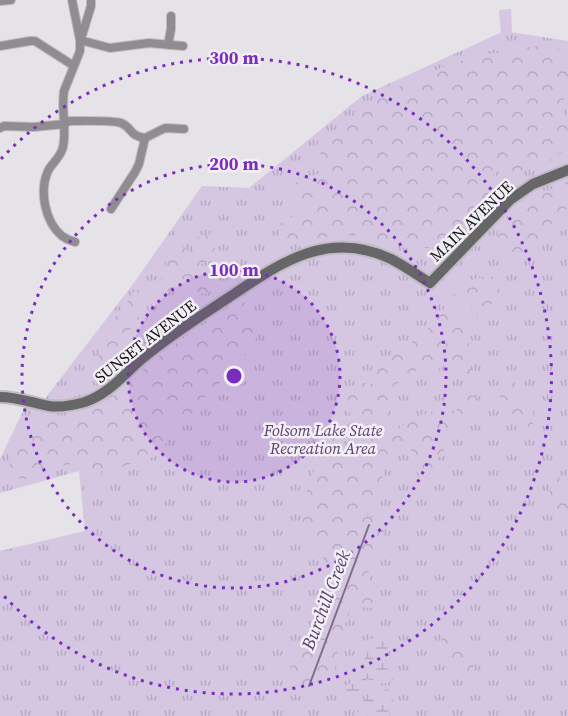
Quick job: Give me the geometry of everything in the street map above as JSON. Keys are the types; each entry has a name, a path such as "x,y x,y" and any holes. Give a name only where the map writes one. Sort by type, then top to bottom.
{"street":[{"path":"0,1 9,0"},
{"path":"72,0 80,51 64,91 63,147 48,171 44,188 50,221 64,238 75,242"},
{"path":"80,40 91,0"},
{"path":"168,45 171,16"},
{"path":"80,40 110,48 149,43 183,46"},
{"path":"0,46 35,41 74,66"},
{"path":"0,128 65,124 69,121 118,122 126,126 134,135 145,138 165,128 184,129"},
{"path":"111,209 139,164 145,138"},
{"name":"MAIN AVENUE","path":"430,283 510,200 533,184 568,170"},
{"name":"SUNSET AVENUE","path":"0,397 23,399 51,406 77,404 96,398 143,358 184,328 270,269 296,256 334,247 370,252 392,260 430,283"}],"green space":[{"path":"511,9 512,35 501,35 499,10"},
{"name":"Folsom Lake State Recreation Area","path":"504,31 568,41 568,716 0,716 0,551 85,531 79,471 0,493 0,459 27,403 41,404 133,284 202,186 249,188 362,96"},
{"path":"538,46 568,50 568,98 560,104 561,110 568,118 568,148 542,164 525,168 512,181 505,180 499,171 495,172 490,190 470,225 444,243 427,248 405,248 361,234 318,238 296,243 283,249 279,247 280,224 307,207 306,202 302,199 287,202 284,199 287,190 293,184 326,170 328,166 316,146 321,138 350,121 364,106 416,77 480,54 507,53 520,48"},
{"path":"568,181 568,208 554,221 535,248 529,252 516,253 505,248 497,234 500,226 521,203"},
{"path":"213,232 225,234 225,238 217,245 208,260 200,265 210,291 203,294 189,286 182,285 162,294 153,295 150,292 154,284 168,275 165,255 169,248 184,247 190,252 197,238"},
{"path":"492,277 500,291 499,297 484,314 485,328 483,330 470,307 452,293 452,288 458,283"},
{"path":"136,290 139,290 140,294 133,306 134,317 147,318 148,321 143,326 131,330 127,337 134,340 147,331 153,333 152,339 150,343 129,355 119,367 111,370 98,358 106,342 106,327 119,314"},
{"path":"239,301 252,308 257,323 256,339 248,352 222,375 215,391 198,400 200,420 197,426 190,427 173,420 153,421 153,425 170,433 167,443 155,452 149,461 138,461 120,468 103,469 95,485 90,483 83,470 72,464 59,466 31,479 20,479 11,471 9,459 20,434 36,415 41,413 60,417 68,416 86,411 108,400 152,361"},
{"path":"449,308 462,315 470,330 466,357 473,372 471,376 453,375 449,371 449,361 446,360 435,374 422,370 417,371 393,386 390,407 383,420 369,422 353,434 349,433 347,429 351,415 346,408 351,389 361,382 374,384 376,369 383,357 398,354 408,347 425,334 441,310"},
{"path":"515,380 515,395 525,395 525,402 533,402 533,428 515,423 503,412 500,399 502,385"},
{"path":"475,396 479,402 468,418 463,433 444,432 444,450 434,465 433,478 426,481 421,477 414,467 410,450 405,448 384,469 376,495 362,507 363,514 378,520 384,530 374,550 369,570 372,585 380,594 379,599 372,608 358,607 349,613 340,642 335,672 327,686 316,693 299,691 290,681 291,670 308,644 312,607 328,580 327,566 305,531 303,509 309,484 328,440 335,438 348,446 377,436 387,437 408,422 429,412 450,415 456,412 463,397"},
{"path":"558,477 568,483 568,520 563,520 557,511 547,504 551,482"},
{"path":"447,628 461,643 471,660 476,673 472,680 457,676 444,665 441,654 443,636"},
{"path":"376,634 386,645 389,654 387,669 392,671 394,678 385,684 367,679 358,696 355,698 345,696 349,685 364,663 367,641"},
{"path":"389,689 394,702 389,716 356,716 364,701"}],"waterway":[{"name":"Burchill Creek","path":"309,686 369,525"}]}
